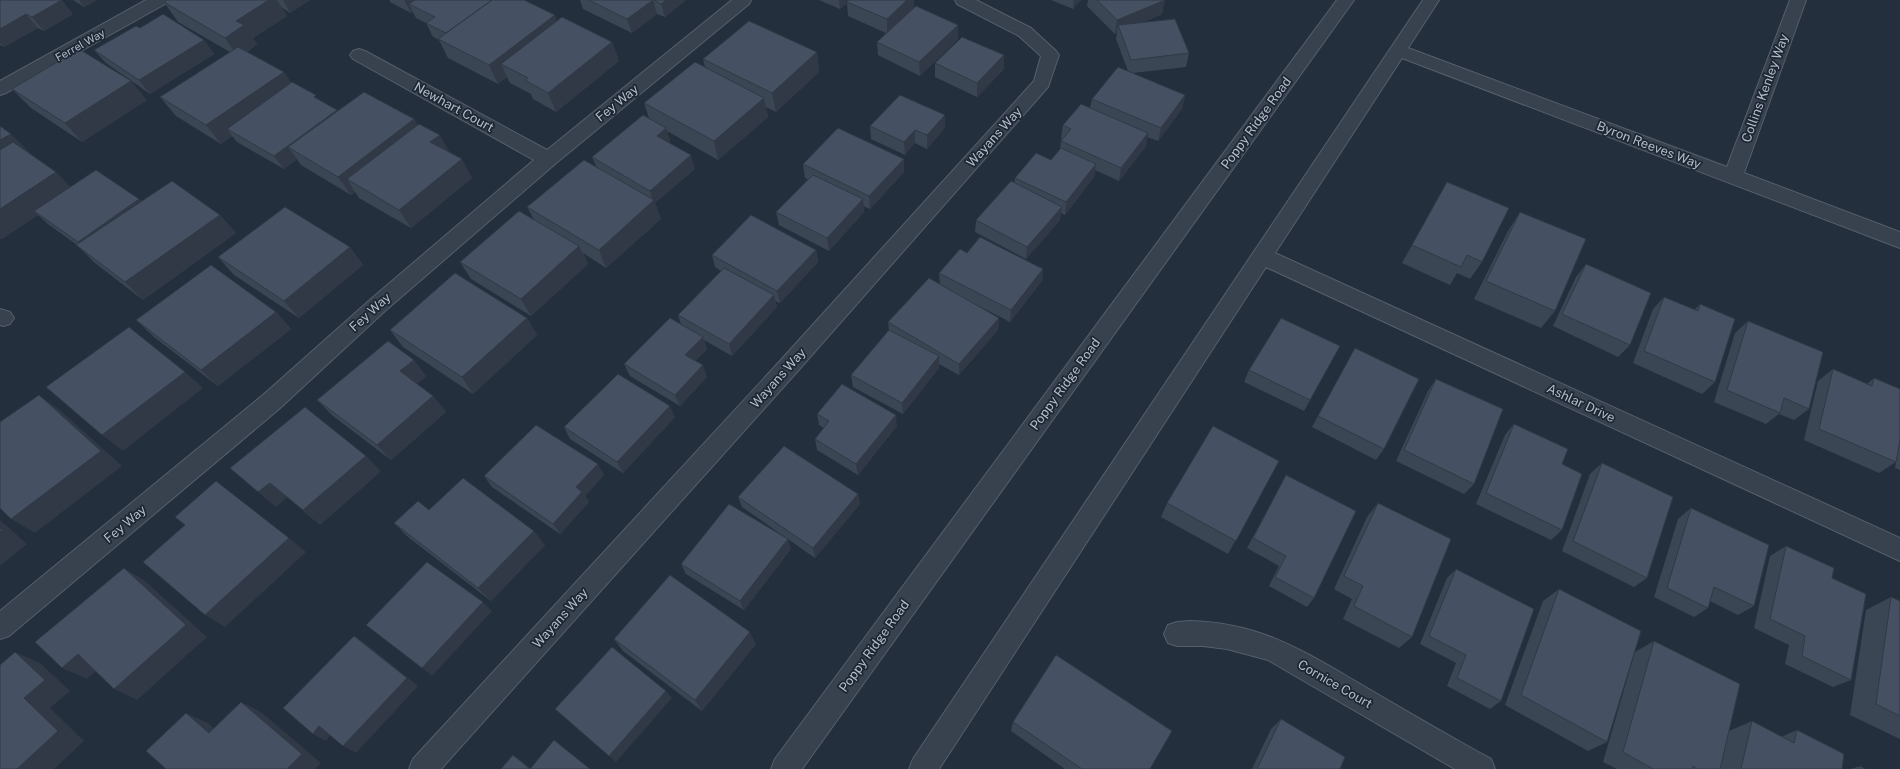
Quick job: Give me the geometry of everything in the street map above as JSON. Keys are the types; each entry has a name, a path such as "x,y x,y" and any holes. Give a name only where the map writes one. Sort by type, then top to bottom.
{"street":[{"name":"Ferrel Way","path":"0,89 159,0"},
{"name":"Fey Way","path":"0,627 271,402 378,305 548,159 742,0"},
{"name":"Wayans Way","path":"423,769 783,373 1042,83 1050,55 1025,32 963,0"},
{"name":"Poppy Ridge Road","path":"785,769 1346,0"},
{"path":"924,769 1431,0"},
{"name":"Collins Kenley Way","path":"1733,177 1798,0"},
{"name":"Byron Reeves Way","path":"1398,50 1900,240"},
{"name":"Newhart Court","path":"359,55 548,159"},
{"name":"Ashlar Drive","path":"1262,256 1900,550"},
{"name":"Cornice Court","path":"1177,634 1203,633 1230,636 1275,650 1480,769"}],"building":[{"path":"0,0 62,0 32,17 26,14 0,29"},
{"path":"167,0 269,0 236,21 244,25 225,38 164,2"},
{"path":"415,0 492,0 446,33 426,23 435,17 409,4"},
{"path":"492,0 524,0 555,15 489,65 438,39"},
{"path":"589,0 653,0 627,19"},
{"path":"654,0 666,0 661,4"},
{"path":"849,0 907,0 887,19 847,2"},
{"path":"1097,0 1165,0 1117,20"},
{"path":"916,6 958,25 919,62 877,42"},
{"path":"163,14 204,40 139,80 94,50 136,26 140,28"},
{"path":"562,17 612,42 548,93 525,80 528,78 501,64"},
{"path":"1175,19 1189,53 1131,60 1118,25"},
{"path":"749,21 817,52 772,93 703,59"},
{"path":"962,37 1004,55 977,83 935,63"},
{"path":"238,47 284,72 206,125 160,97"},
{"path":"79,49 131,81 65,123 12,89"},
{"path":"695,62 764,98 714,141 644,103"},
{"path":"1118,67 1185,95 1161,128 1092,99"},
{"path":"292,82 316,95 314,97 337,110 274,156 227,129"},
{"path":"364,92 414,119 338,177 288,147"},
{"path":"900,95 945,115 927,135 915,130 904,142 870,126"},
{"path":"1081,104 1148,133 1121,168 1061,141 1071,129 1063,125"},
{"path":"643,115 666,128 657,136 691,155 650,191 592,157"},
{"path":"419,124 440,135 430,142 462,159 399,210 347,179"},
{"path":"0,126 11,134 0,140"},
{"path":"838,128 904,159 869,196 803,164"},
{"path":"13,142 56,172 0,209 0,150"},
{"path":"1061,148 1096,164 1066,202 1015,178 1036,153 1051,160"},
{"path":"584,160 654,200 599,250 527,207"},
{"path":"96,170 139,199 78,242 34,211"},
{"path":"813,175 863,199 827,238 776,212"},
{"path":"172,181 220,215 125,282 76,245"},
{"path":"1011,181 1062,207 1027,247 976,220"},
{"path":"1447,182 1509,208 1482,262 1467,255 1461,267 1412,245"},
{"path":"285,207 350,247 284,301 218,257"},
{"path":"519,211 579,246 521,299 460,262"},
{"path":"1520,212 1586,239 1555,311 1486,281"},
{"path":"751,215 816,250 777,291 712,255"},
{"path":"980,237 1043,269 1011,310 939,273 960,249 967,253"},
{"path":"1586,264 1651,293 1630,345 1562,314"},
{"path":"211,265 276,312 201,370 136,320"},
{"path":"724,268 774,295 729,344 678,315"},
{"path":"455,273 527,318 462,377 390,330"},
{"path":"929,278 999,318 959,364 888,322"},
{"path":"1664,297 1698,311 1700,304 1735,319 1715,382 1644,351"},
{"path":"670,318 703,337 685,355 703,365 675,395 624,364"},
{"path":"1281,318 1340,346 1310,400 1249,370"},
{"path":"1748,321 1823,352 1809,409 1784,398 1780,413 1727,390"},
{"path":"129,327 185,372 102,435 46,387"},
{"path":"889,330 939,356 902,403 851,375"},
{"path":"388,341 414,360 400,371 433,396 377,445 317,400"},
{"path":"1355,348 1419,379 1384,449 1318,416"},
{"path":"1833,369 1872,386 1874,378 1900,389 1900,440 1896,462 1819,429"},
{"path":"618,374 670,406 617,462 564,427"},
{"path":"1436,379 1503,409 1474,484 1404,450"},
{"path":"842,384 896,415 856,464 815,439 829,421 817,414"},
{"path":"39,395 101,451 11,519 0,508 0,422"},
{"path":"305,407 366,456 303,510 270,483 258,492 230,468"},
{"path":"1514,424 1568,449 1562,464 1582,474 1562,530 1486,493"},
{"path":"536,425 598,464 576,487 582,492 553,524 484,476"},
{"path":"1213,426 1279,461 1236,541 1167,503"},
{"path":"784,446 858,494 813,548 738,497"},
{"path":"1602,463 1673,497 1647,578 1573,541"},
{"path":"1286,475 1356,511 1314,598 1275,577 1286,556 1253,538"},
{"path":"463,478 534,531 478,588 394,523 418,501 429,510"},
{"path":"216,481 289,538 205,615 143,562 185,525 175,517"},
{"path":"1378,503 1451,539 1412,637 1354,606 1363,586 1344,576"},
{"path":"729,504 788,539 740,601 681,564"},
{"path":"1691,508 1769,545 1754,606 1714,587 1708,608 1667,588"},
{"path":"1786,546 1834,568 1832,578 1866,594 1851,680 1802,656 1805,636 1770,619"},
{"path":"427,562 483,602 422,668 366,625"},
{"path":"124,568 186,625 114,689 78,654 62,668 35,642"},
{"path":"1456,569 1534,609 1501,701 1457,678 1466,655 1429,636"},
{"path":"670,575 750,632 695,700 614,639"},
{"path":"1559,589 1641,631 1607,742 1521,695"},
{"path":"1891,597 1900,601 1900,716 1876,704"},
{"path":"354,636 407,678 343,746 319,726 313,734 283,708"},
{"path":"1654,641 1740,684 1720,769 1697,769 1693,766 1692,769 1653,769 1623,752"},
{"path":"612,647 666,691 609,756 555,709"},
{"path":"15,652 45,680 24,698 58,731 17,769 0,769 0,665"},
{"path":"1056,655 1172,731 1150,769 1082,769 1013,722"},
{"path":"241,702 302,754 287,769 166,769 146,751 186,713 209,733"},
{"path":"1281,719 1345,757 1340,769 1257,769"},
{"path":"1752,721 1794,743 1797,730 1844,754 1842,769 1741,769"},
{"path":"554,740 590,769 530,769"},
{"path":"513,755 530,769 501,769"}]}
